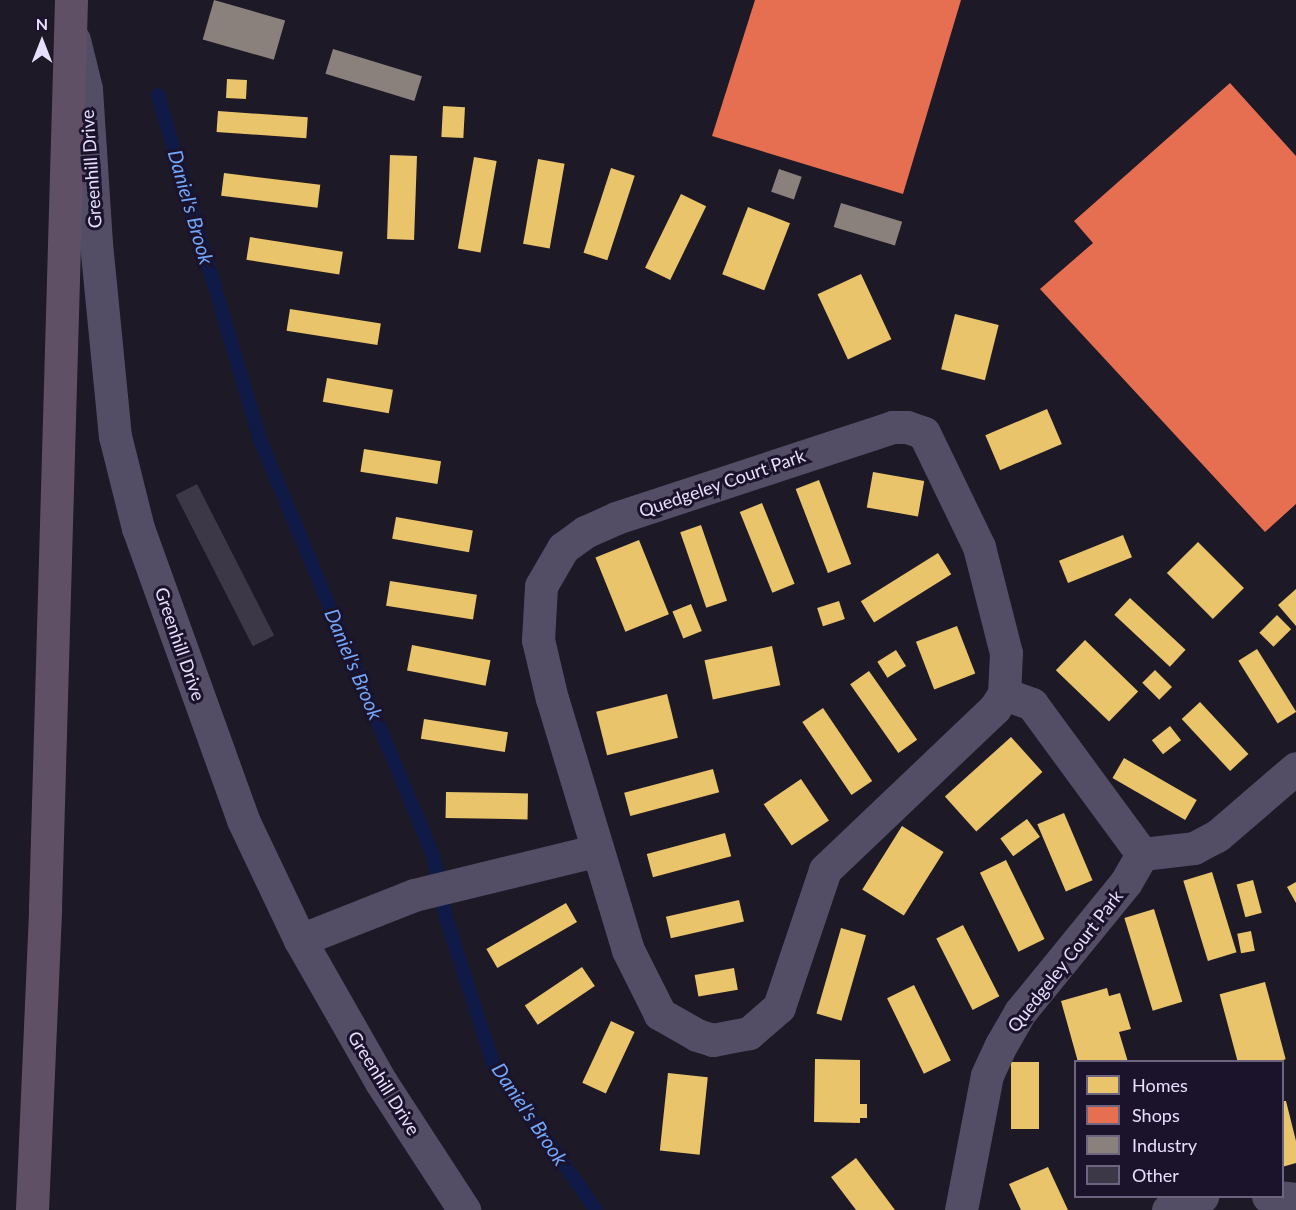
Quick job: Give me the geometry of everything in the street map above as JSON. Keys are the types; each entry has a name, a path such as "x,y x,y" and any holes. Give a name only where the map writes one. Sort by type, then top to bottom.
{"highway":[{"path":"32,1210 45,908 70,11"}],"street":[{"name":"Greenhill Drive","path":"70,11 86,89 96,243 118,447 138,528 239,809 300,940 381,1082 464,1210"},
{"name":"Quedgeley Court Park","path":"907,427 924,433 979,547 1006,652 1004,694 995,708 831,863 779,1007 749,1033 713,1040 660,1014 645,991 628,950 596,850 552,699 538,640 537,611 547,571 563,549 585,532 616,518 865,434 907,427"},
{"path":"1004,694 1032,704 1142,854 1194,848 1217,836 1296,768"},
{"path":"300,940 414,895 596,850"},
{"name":"Quedgeley Court Park","path":"961,1210 987,1075 1000,1046 1020,1012 1126,882 1142,854"},
{"path":"1168,1210 1199,1198"}],"building: Homes":[{"path":"227,79 247,80 246,99 226,98"},
{"path":"443,106 465,107 463,138 441,137"},
{"path":"218,111 308,117 306,138 217,132"},
{"path":"390,155 417,156 414,240 387,239"},
{"path":"474,157 497,161 481,253 458,249"},
{"path":"538,159 565,164 550,248 523,244"},
{"path":"611,168 635,176 607,260 583,253"},
{"path":"224,173 320,185 317,208 221,196"},
{"path":"681,194 706,206 670,280 645,268"},
{"path":"748,207 790,223 764,290 722,274"},
{"path":"250,237 343,252 339,274 246,260"},
{"path":"861,274 891,339 848,360 817,294"},
{"path":"290,309 381,323 377,345 287,331"},
{"path":"955,314 999,325 985,380 941,369"},
{"path":"327,378 393,390 389,413 323,402"},
{"path":"1047,409 1062,444 1000,470 985,435"},
{"path":"364,449 441,461 437,484 360,472"},
{"path":"873,472 924,481 918,516 867,507"},
{"path":"819,480 851,564 828,573 796,489"},
{"path":"762,503 795,584 772,593 740,512"},
{"path":"396,517 473,531 469,552 392,539"},
{"path":"701,525 727,601 706,608 680,532"},
{"path":"1123,535 1132,557 1068,583 1059,561"},
{"path":"639,540 669,614 625,632 595,558"},
{"path":"1198,542 1244,588 1213,619 1167,573"},
{"path":"938,553 951,574 874,622 861,601"},
{"path":"390,581 477,595 473,619 386,606"},
{"path":"1296,589 1296,626 1278,605"},
{"path":"1130,598 1186,650 1170,667 1114,615"},
{"path":"839,601 845,619 823,626 817,608"},
{"path":"691,604 702,631 683,638 672,611"},
{"path":"1277,615 1291,629 1273,647 1259,633"},
{"path":"957,626 975,674 934,689 916,642"},
{"path":"1085,640 1138,691 1109,722 1056,670"},
{"path":"412,645 491,660 486,686 407,671"},
{"path":"772,646 780,685 713,699 705,660"},
{"path":"1257,649 1296,711 1278,723 1238,661"},
{"path":"896,650 906,666 887,678 877,662"},
{"path":"1155,670 1172,687 1159,700 1142,683"},
{"path":"869,671 917,740 898,753 850,684"},
{"path":"667,694 678,738 607,755 596,712"},
{"path":"1200,702 1248,754 1230,771 1182,719"},
{"path":"823,708 872,781 851,795 802,722"},
{"path":"424,719 508,732 505,752 421,739"},
{"path":"1170,726 1181,740 1163,754 1152,740"},
{"path":"1011,737 1042,772 976,831 945,797"},
{"path":"1124,758 1197,800 1185,820 1112,778"},
{"path":"713,769 719,792 630,816 624,793"},
{"path":"801,779 829,820 792,846 764,804"},
{"path":"446,792 528,793 528,819 446,818"},
{"path":"1064,813 1093,880 1066,892 1037,824"},
{"path":"1027,819 1040,837 1013,856 1000,838"},
{"path":"902,826 944,852 904,916 862,890"},
{"path":"725,833 731,856 653,877 647,854"},
{"path":"1006,860 1045,939 1019,952 980,873"},
{"path":"1212,872 1237,952 1208,961 1183,881"},
{"path":"1253,880 1262,913 1245,917 1237,884"},
{"path":"1296,882 1296,903 1287,887"},
{"path":"739,900 744,921 671,938 666,917"},
{"path":"566,903 577,922 497,968 486,949"},
{"path":"1154,909 1182,1002 1153,1011 1124,918"},
{"path":"963,925 999,996 973,1010 936,939"},
{"path":"841,928 866,935 841,1021 816,1014"},
{"path":"1251,931 1255,951 1241,953 1237,934"},
{"path":"582,967 595,986 538,1025 525,1006"},
{"path":"734,968 738,990 698,997 695,975"},
{"path":"1265,982 1286,1059 1237,1060 1220,994"},
{"path":"914,985 951,1060 924,1074 887,998"},
{"path":"1107,988 1109,996 1120,993 1131,1029 1119,1032 1127,1060 1077,1060 1061,1001"},
{"path":"611,1021 635,1032 606,1094 582,1083"},
{"path":"815,1059 860,1060 860,1104 867,1104 867,1118 860,1118 860,1123 814,1122"},
{"path":"1011,1062 1039,1062 1039,1129 1011,1129"},
{"path":"668,1073 708,1077 700,1155 660,1151"},
{"path":"1284,1101 1286,1101 1296,1141 1296,1163 1284,1166"},
{"path":"856,1158 895,1210 856,1210 831,1177"},
{"path":"1048,1167 1068,1210 1021,1210 1009,1184"}],"building: Shops":[{"path":"755,0 961,0 903,194 712,136"},
{"path":"1230,83 1296,156 1296,504 1265,532 1040,289 1093,243 1074,221"}],"building: Industry":[{"path":"214,0 285,20 274,60 203,39"},
{"path":"333,49 422,76 414,101 325,74"},
{"path":"779,169 802,177 794,200 771,192"},
{"path":"841,203 902,222 895,246 834,227"}],"building: Other":[{"path":"197,484 274,635 253,646 176,495"}],"waterway":[{"name":"Daniel's Brook","path":"158,95 259,437 433,854 446,918 493,1063 596,1210"}]}
